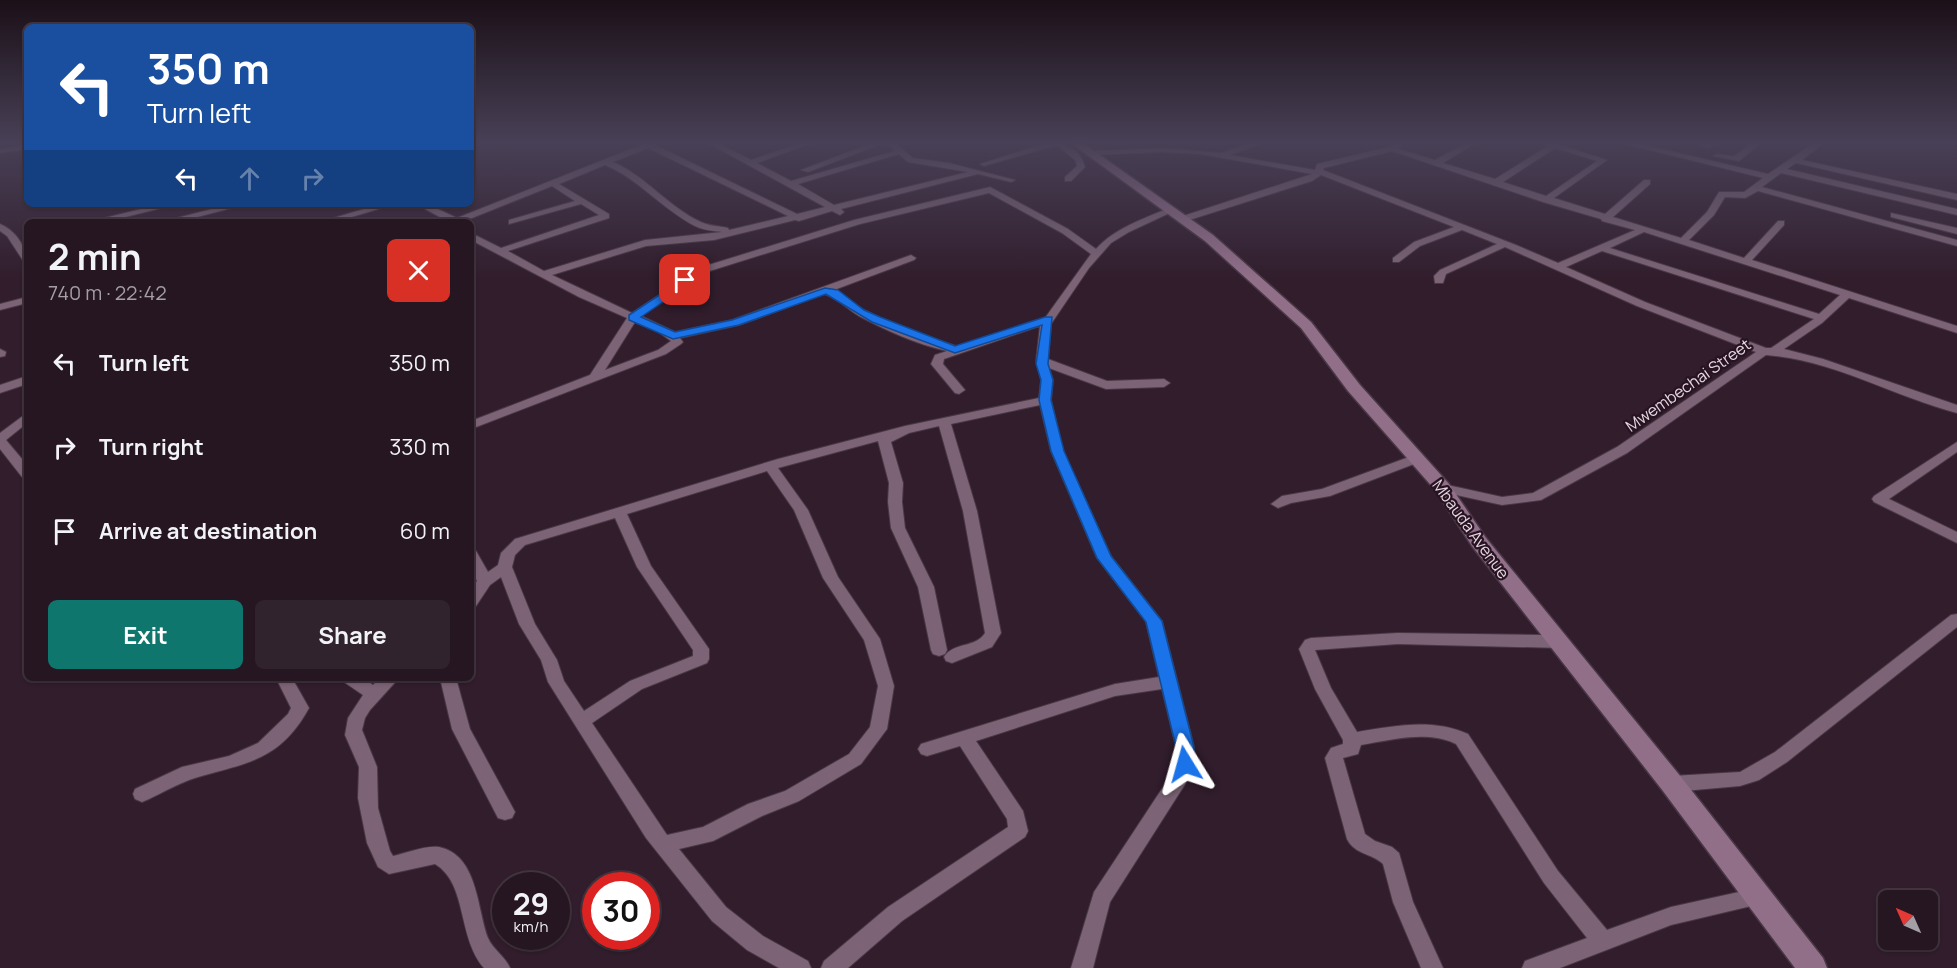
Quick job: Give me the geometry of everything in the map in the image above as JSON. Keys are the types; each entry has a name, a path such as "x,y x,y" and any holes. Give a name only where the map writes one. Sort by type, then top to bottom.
{"street":[{"path":"462,219 539,188"},
{"path":"501,251 606,216 560,188"},
{"path":"647,188 704,228 740,232"},
{"path":"739,188 799,218"},
{"path":"801,188 857,222"},
{"path":"543,274 657,240 695,241 916,188"},
{"name":"Mbauda Avenue","path":"1141,188 1238,261 1306,325 1354,388 1443,488 1479,542 1672,784 1756,897 1813,968"},
{"path":"1082,968 1101,899 1182,772 1185,764 1185,747 1154,621 1104,558 1061,462 1045,400 1047,380 1042,361 1048,320 1095,253 1125,230 1275,188"},
{"path":"1360,188 1504,244 1641,304 1769,351 1821,318 1848,293"},
{"path":"1511,188 1848,293 1957,330"},
{"path":"1546,200 1563,188"},
{"path":"1605,219 1640,188"},
{"path":"1682,242 1711,213 1722,194 1745,195 1755,188"},
{"path":"1784,188 1957,243"},
{"path":"1788,188 1957,231"},
{"path":"1856,188 1957,212"},
{"path":"1918,188 1957,197"},
{"path":"595,377 633,317 675,289 693,273 857,222 990,190 1065,231 1095,253"},
{"path":"512,222 580,202"},
{"path":"106,219 160,207"},
{"path":"179,219 230,207"},
{"path":"336,219 380,207"},
{"path":"426,207 450,219"},
{"path":"445,216 477,213"},
{"path":"1745,262 1781,224"},
{"path":"0,227 11,235 24,253"},
{"path":"1396,260 1401,253 1413,246 1462,227"},
{"path":"1558,267 1642,230"},
{"path":"11,235 24,236"},
{"path":"474,238 543,274 673,336 677,342 662,352 474,424"},
{"path":"1439,281 1439,276 1443,272 1504,244"},
{"path":"1602,248 1821,318"},
{"path":"673,336 727,325 911,258"},
{"path":"825,291 834,292 860,312 876,320 955,350"},
{"path":"0,308 24,301"},
{"path":"959,390 937,361 943,354 1048,320"},
{"name":"Mwembechai Street","path":"1443,488 1502,501 1536,497 1622,450 1769,351 1819,361 1957,409"},
{"path":"1042,361 1106,385 1164,383"},
{"path":"0,389 24,381"},
{"path":"800,968 755,943 719,914 662,844 556,682 549,660 530,630 505,567 508,553 520,542 770,466 944,421 1045,400"},
{"path":"24,420 0,440 24,470"},
{"path":"892,434 884,440 897,483 895,502 897,528 926,587 946,654 983,645 993,633 970,511 944,421"},
{"path":"1957,446 1879,499 1957,538"},
{"path":"1278,504 1287,499 1325,493 1417,458"},
{"path":"662,844 706,836 755,810 792,796 855,759 878,729 886,686 872,639 831,578 801,510 770,466"},
{"path":"582,721 636,685 701,659 703,655 644,567 619,512"},
{"path":"474,560 485,581"},
{"path":"474,598 485,581 505,567"},
{"path":"1672,784 1728,781 1752,776 1781,757 1957,619"},
{"path":"1432,968 1404,902 1392,859 1385,853 1368,848 1357,839 1334,758 1336,753 1352,749 1352,740 1323,689 1308,653 1311,644 1390,637 1495,641 1528,638 1560,642"},
{"path":"142,794 189,772 232,762 264,748 294,719 300,708 286,681"},
{"path":"355,681 375,694"},
{"path":"389,681 356,718 354,726 354,734 368,764 369,807 384,862 394,865 437,855 451,863 465,885 478,941 499,968"},
{"path":"449,681 461,729 505,812"},
{"path":"927,749 965,739 1054,707 1115,690 1169,682"},
{"path":"1352,740 1427,731 1442,731 1462,739 1551,878 1602,940"},
{"path":"832,968 895,914 1018,831 1016,817 965,739"},
{"path":"1533,968 1602,940 1671,916 1756,897"}],"route":[{"path":"685,280 633,317 673,336 696,333 735,323 825,291 834,292 860,312 876,320 955,350 1020,327 1048,320 1042,364 1047,380 1045,400 1057,451 1104,558 1121,582 1149,611 1154,621 1185,747 1185,764"}]}
